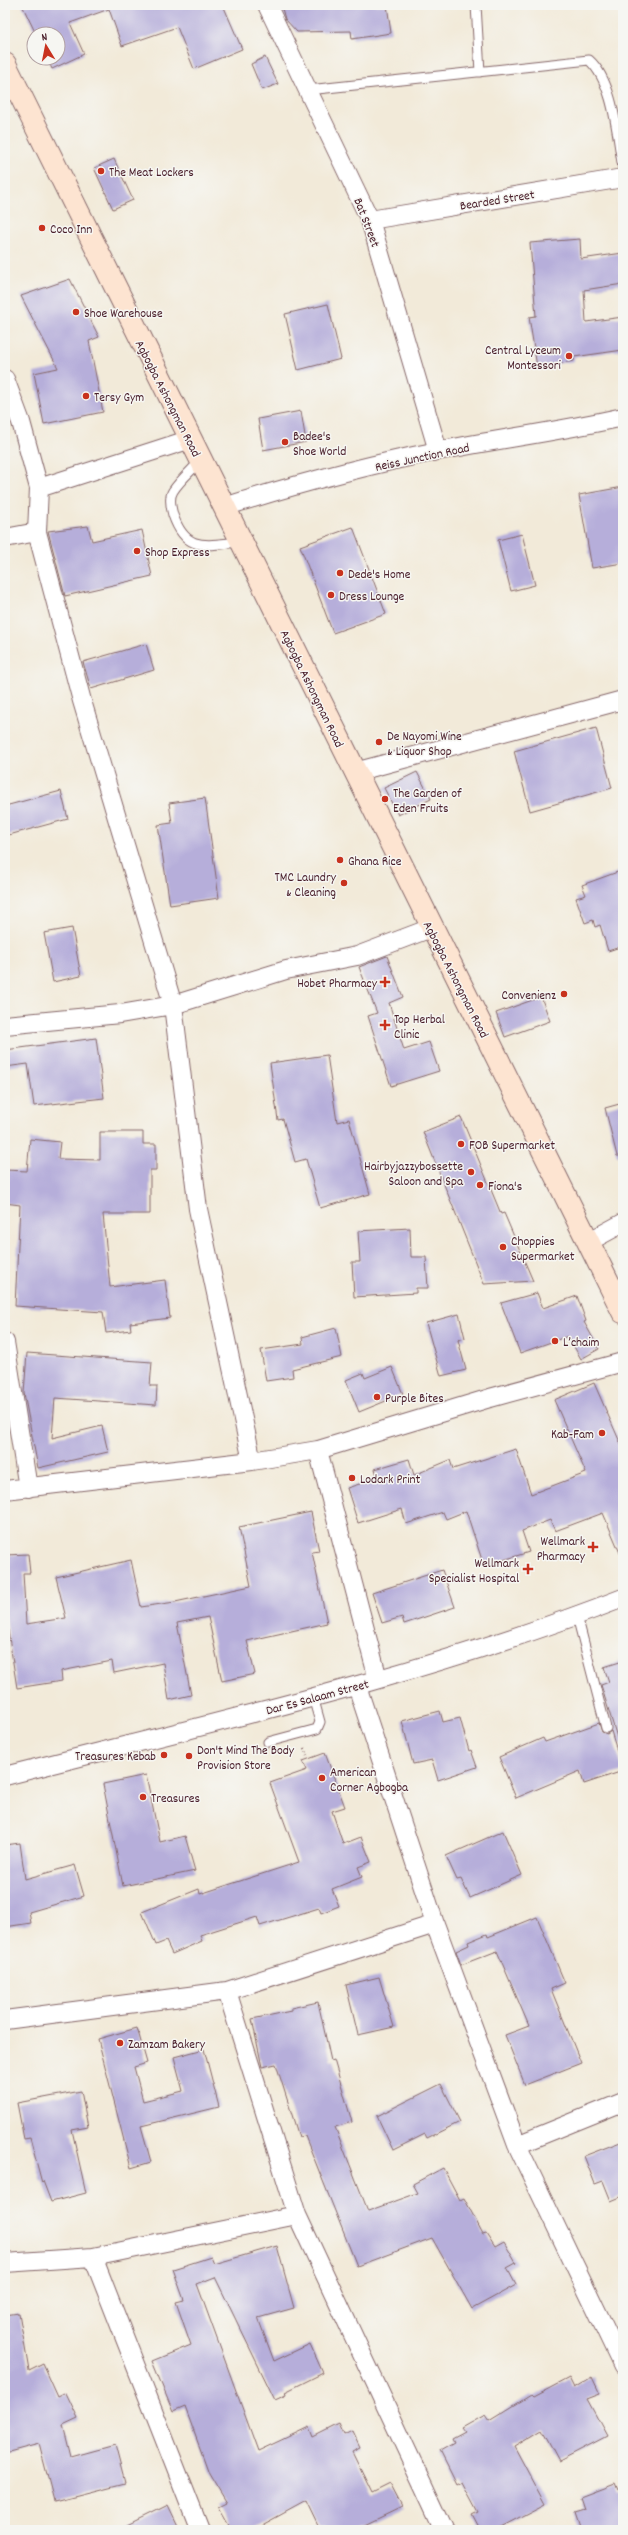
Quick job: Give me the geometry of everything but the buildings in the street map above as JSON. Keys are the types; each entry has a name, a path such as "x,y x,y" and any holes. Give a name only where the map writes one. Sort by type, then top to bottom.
{"street":[{"name":"Bat Street","path":"267,5 370,220 438,451"},
{"name":"Agbogba Ashongman Road","path":"5,64 123,308 191,439 431,928 623,1312"},
{"name":"Bearded Street","path":"370,220 623,178"},
{"path":"5,378 21,422 39,488 37,532 82,701 173,1005 198,1209 252,1461"},
{"name":"Reiss Junction Road","path":"224,507 291,486 438,451 564,430 623,417"},
{"path":"39,488 191,439"},
{"path":"5,538 37,532"},
{"path":"354,772 623,700"},
{"path":"5,1025 120,1014 173,1005 286,970 357,956 431,928"},
{"path":"588,1242 623,1223"},
{"path":"5,1342 28,1488"},
{"path":"5,1490 252,1461 318,1450 490,1398 623,1362"},
{"path":"318,1450 378,1679"},
{"name":"Dar Es Salaam Street","path":"5,1776 357,1686 577,1616 623,1598"},
{"path":"357,1686 435,1924 518,2145 623,2366"},
{"path":"5,2020 227,1991 435,1924"},
{"path":"227,1991 297,2215 444,2530"},
{"path":"518,2145 623,2102"},
{"path":"5,2263 93,2257 297,2215"},
{"path":"93,2257 200,2530"}],"lane":[{"path":"476,5 480,72"},
{"path":"308,90 589,60 598,68 607,84 623,168"},
{"path":"201,460 172,492 171,508 178,531 187,540 204,545 241,542"},
{"path":"577,1616 606,1728"},
{"path":"268,1742 317,1729 320,1726 313,1697"}],"place":[{"name":"The Meat Lockers","path":"101,171"},
{"name":"Coco Inn","path":"42,228"},
{"name":"Shoe Warehouse","path":"76,312"},
{"name":"Central Lyceum Montessori","path":"569,356"},
{"name":"Tersy Gym","path":"86,396"},
{"name":"Badee's Shoe World","path":"285,442"},
{"name":"Shop Express","path":"137,551"},
{"name":"Dede's Home","path":"340,573"},
{"name":"Dress Lounge","path":"331,595"},
{"name":"De Nayomi Wine & Liquor Shop","path":"379,742"},
{"name":"The Garden of Eden Fruits","path":"385,799"},
{"name":"Ghana Rice","path":"340,860"},
{"name":"TMC Laundry & Cleaning","path":"344,883"},
{"name":"Hobet Pharmacy","path":"385,982"},
{"name":"Convenienz","path":"564,994"},
{"name":"Top Herbal Clinic","path":"385,1025"},
{"name":"FOB Supermarket","path":"461,1144"},
{"name":"Hairbyjazzybossette Saloon and Spa","path":"471,1172"},
{"name":"Fiona's","path":"480,1185"},
{"name":"Choppies Supermarket","path":"503,1247"},
{"name":"L’chaim","path":"555,1341"},
{"name":"Purple Bites","path":"377,1397"},
{"name":"Kab-Fam","path":"602,1433"},
{"name":"Lodark Print","path":"352,1478"},
{"name":"Wellmark Pharmacy","path":"593,1547"},
{"name":"Wellmark Specialist Hospital","path":"528,1569"},
{"name":"Treasures Kebab","path":"164,1755"},
{"name":"Don't Mind The Body Provision Store","path":"189,1756"},
{"name":"American Corner Agbogba","path":"322,1778"},
{"name":"Treasures","path":"143,1797"},
{"name":"Zamzam Bakery","path":"120,2043"}]}
